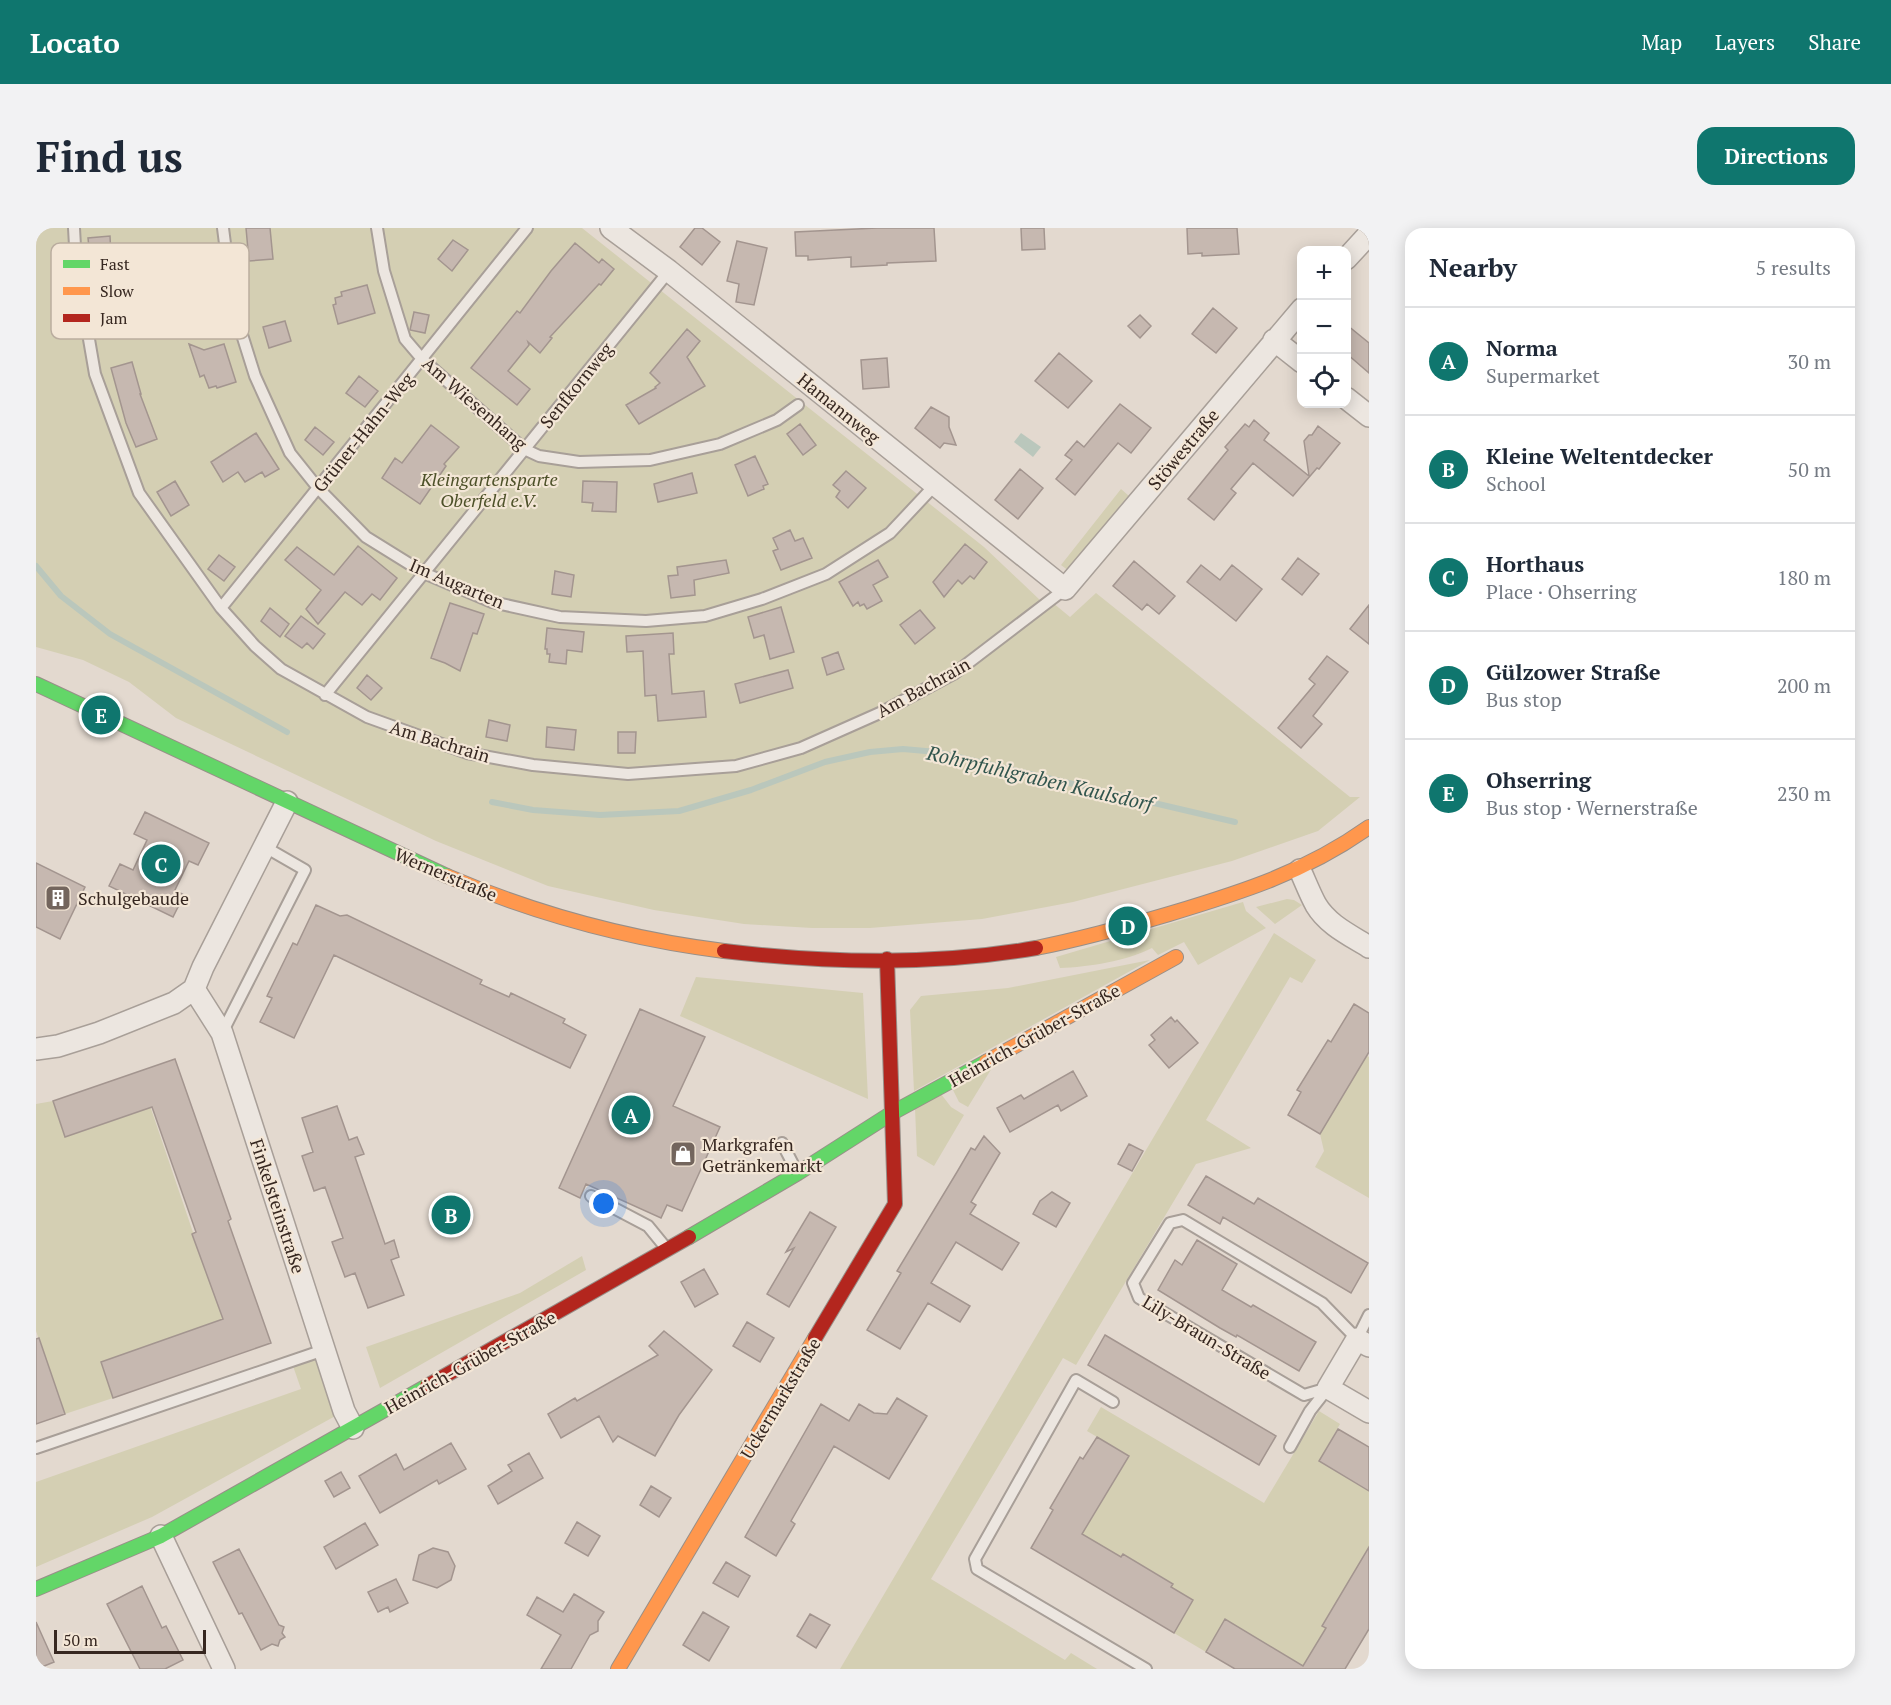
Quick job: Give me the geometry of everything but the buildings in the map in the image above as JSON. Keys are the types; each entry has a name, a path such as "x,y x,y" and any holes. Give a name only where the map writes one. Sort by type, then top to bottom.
{"street":[{"name":"Hamannweg","path":"611,228 669,271 1065,589"},
{"path":"1351,254 1369,234"},
{"name":"Stöwestraße","path":"1065,589 1297,315"},
{"path":"1274,340 1297,358"},
{"path":"1351,401 1369,416"},
{"name":"Wernerstraße","path":"36,684 444,875 524,907 583,925 694,948 798,957 887,959"},
{"path":"36,1049 58,1046 99,1033 174,1003 194,989 287,802"},
{"path":"892,1113 887,959 978,956 1047,945 1128,926 1205,903 1300,870 1348,843 1369,827"},
{"path":"1300,870 1316,904 1325,916 1336,926 1369,946"},
{"name":"Heinrich-Grüber-Straße","path":"36,1589 161,1536 667,1250 798,1173 892,1113 1176,957"},
{"name":"Finkelsteinstraße","path":"194,989 222,1033 344,1411 353,1428"},
{"name":"Uckermarkstraße","path":"618,1669 895,1204 892,1113"},
{"path":"1363,1343 1328,1388 1369,1412"},
{"path":"161,1536 224,1669"}],"lane":[{"name":"Am Bachrain","path":"74,228 75,243"},
{"name":"Im Augarten","path":"223,228 225,243"},
{"name":"Am Wiesenhang","path":"377,228 384,271 405,339 422,359 525,449 539,456 579,462 650,460 720,444 777,420 798,405"},
{"name":"Grüner-Hahn-Weg","path":"221,608 526,228"},
{"name":"Senfkornweg","path":"325,695 669,271"},
{"name":"Am Bachrain","path":"89,339 95,374 139,493 221,608 255,646 281,669 367,717 467,753 533,765 628,774 736,766 801,748 882,712 956,673 1065,589"},
{"name":"Im Augarten","path":"243,339 255,376 290,453 318,488 366,537 424,573 492,602 560,617 646,621 705,616 762,599 826,574 890,533 935,485"},
{"path":"222,1033 305,870 265,848"},
{"path":"782,1143 798,1173"},
{"path":"591,1196 648,1226 667,1250"},
{"name":"Lily-Braun-Straße","path":"1328,1388 1304,1395 1139,1298 1133,1283 1170,1223 1183,1220 1322,1303 1363,1343"},
{"path":"1363,1343 1369,1315"},
{"path":"36,1448 324,1350"},
{"path":"1113,1402 1076,1380 975,1559 977,1569 1146,1669"},
{"path":"1290,1447 1311,1411 1328,1388"}],"green space":[{"name":"Kleingartensparte Oberfeld e.V.","path":"36,228 582,228 984,547 1042,602 1047,598 1070,617 1096,593 1350,797 1360,797 1318,831 1232,861 1073,902 982,919 870,928 812,928 744,924 654,910 548,886 436,841 176,718 129,682 83,660 36,647"},
{"path":"1121,489 1129,496 1069,571 1061,565"},
{"path":"1287,899 1302,905 1275,924 1256,907"},
{"path":"1243,902 1246,911 1266,928 1198,965 1184,942 1158,955 1152,948 1119,960 1083,966 1060,968 1056,957"},
{"path":"1274,933 1316,960 1302,983 1290,977 1206,1120 1251,1148 1196,1164 1076,1365 1063,1358 931,1579 1065,1660 1071,1653 1097,1669 840,1669"},
{"path":"1150,960 914,1091 910,1010 921,996 1008,988"},
{"path":"696,977 863,993 868,1099 680,1016"},
{"path":"1360,1052 1369,1057 1369,1198 1315,1167 1324,1151 1320,1134 1358,1070"},
{"path":"995,1063 968,1107 959,1102 953,1090"},
{"path":"941,1094 951,1107 964,1115 934,1166 917,1156 915,1108"},
{"path":"147,1097 217,1303 228,1317 101,1362 113,1398 65,1414 36,1331 36,1104 53,1101 65,1137 135,1113"},
{"path":"582,1256 586,1270 380,1388 366,1347 520,1293"},
{"path":"312,1358 321,1361 339,1414 152,1517 36,1567 36,1482 301,1389 293,1366"},
{"path":"1101,1407 1264,1503 1319,1411 1340,1424 1319,1461 1369,1491 1369,1547 1365,1553 1368,1555 1322,1625 1326,1628 1301,1669 1288,1657 1225,1619 1206,1652 1174,1633 1193,1600 1171,1587 1173,1584 1154,1572 1152,1576 1132,1559 1123,1554 1121,1557 1076,1531 1085,1516 1091,1520 1129,1456 1087,1431"}],"shaded area":[{"path":"1021,433 1041,447 1033,457 1014,442"}],"waterway":[{"name":"Rohrpfuhlgraben Kaulsdorf","path":"36,566 61,596 110,634 287,732"},
{"name":"Rohrpfuhlgraben Kaulsdorf","path":"492,802 533,810 600,815 679,811 751,790 825,762 870,752 903,749 937,752 1235,822"}],"traffic: fast":[{"path":"36,684 447,876"},
{"path":"689,1237 798,1173 892,1113 986,1062"},
{"path":"36,1589 161,1536 427,1386"}],"traffic: slow":[{"path":"1036,948 1136,924 1248,889 1297,869 1369,827"},
{"path":"447,876 514,902 583,923 653,940 724,951"},
{"path":"986,1062 1176,957"},
{"path":"618,1669 815,1338"}],"traffic: jam":[{"path":"724,951 801,958 880,961 959,958 1036,948"},
{"path":"815,1338 895,1204 887,959"},
{"path":"427,1386 689,1237"}],"place":[{"name":"Ohserring","path":"101,715"},
{"name":"Horthaus","path":"161,864"},
{"name":"Schulgebaude","path":"58,898"},
{"name":"Gülzower Straße","path":"1128,926"},
{"name":"Norma","path":"631,1115"},
{"name":"Markgrafen Getränkemarkt","path":"683,1154"},
{"name":"Kleine Weltentdecker","path":"451,1215"}]}
